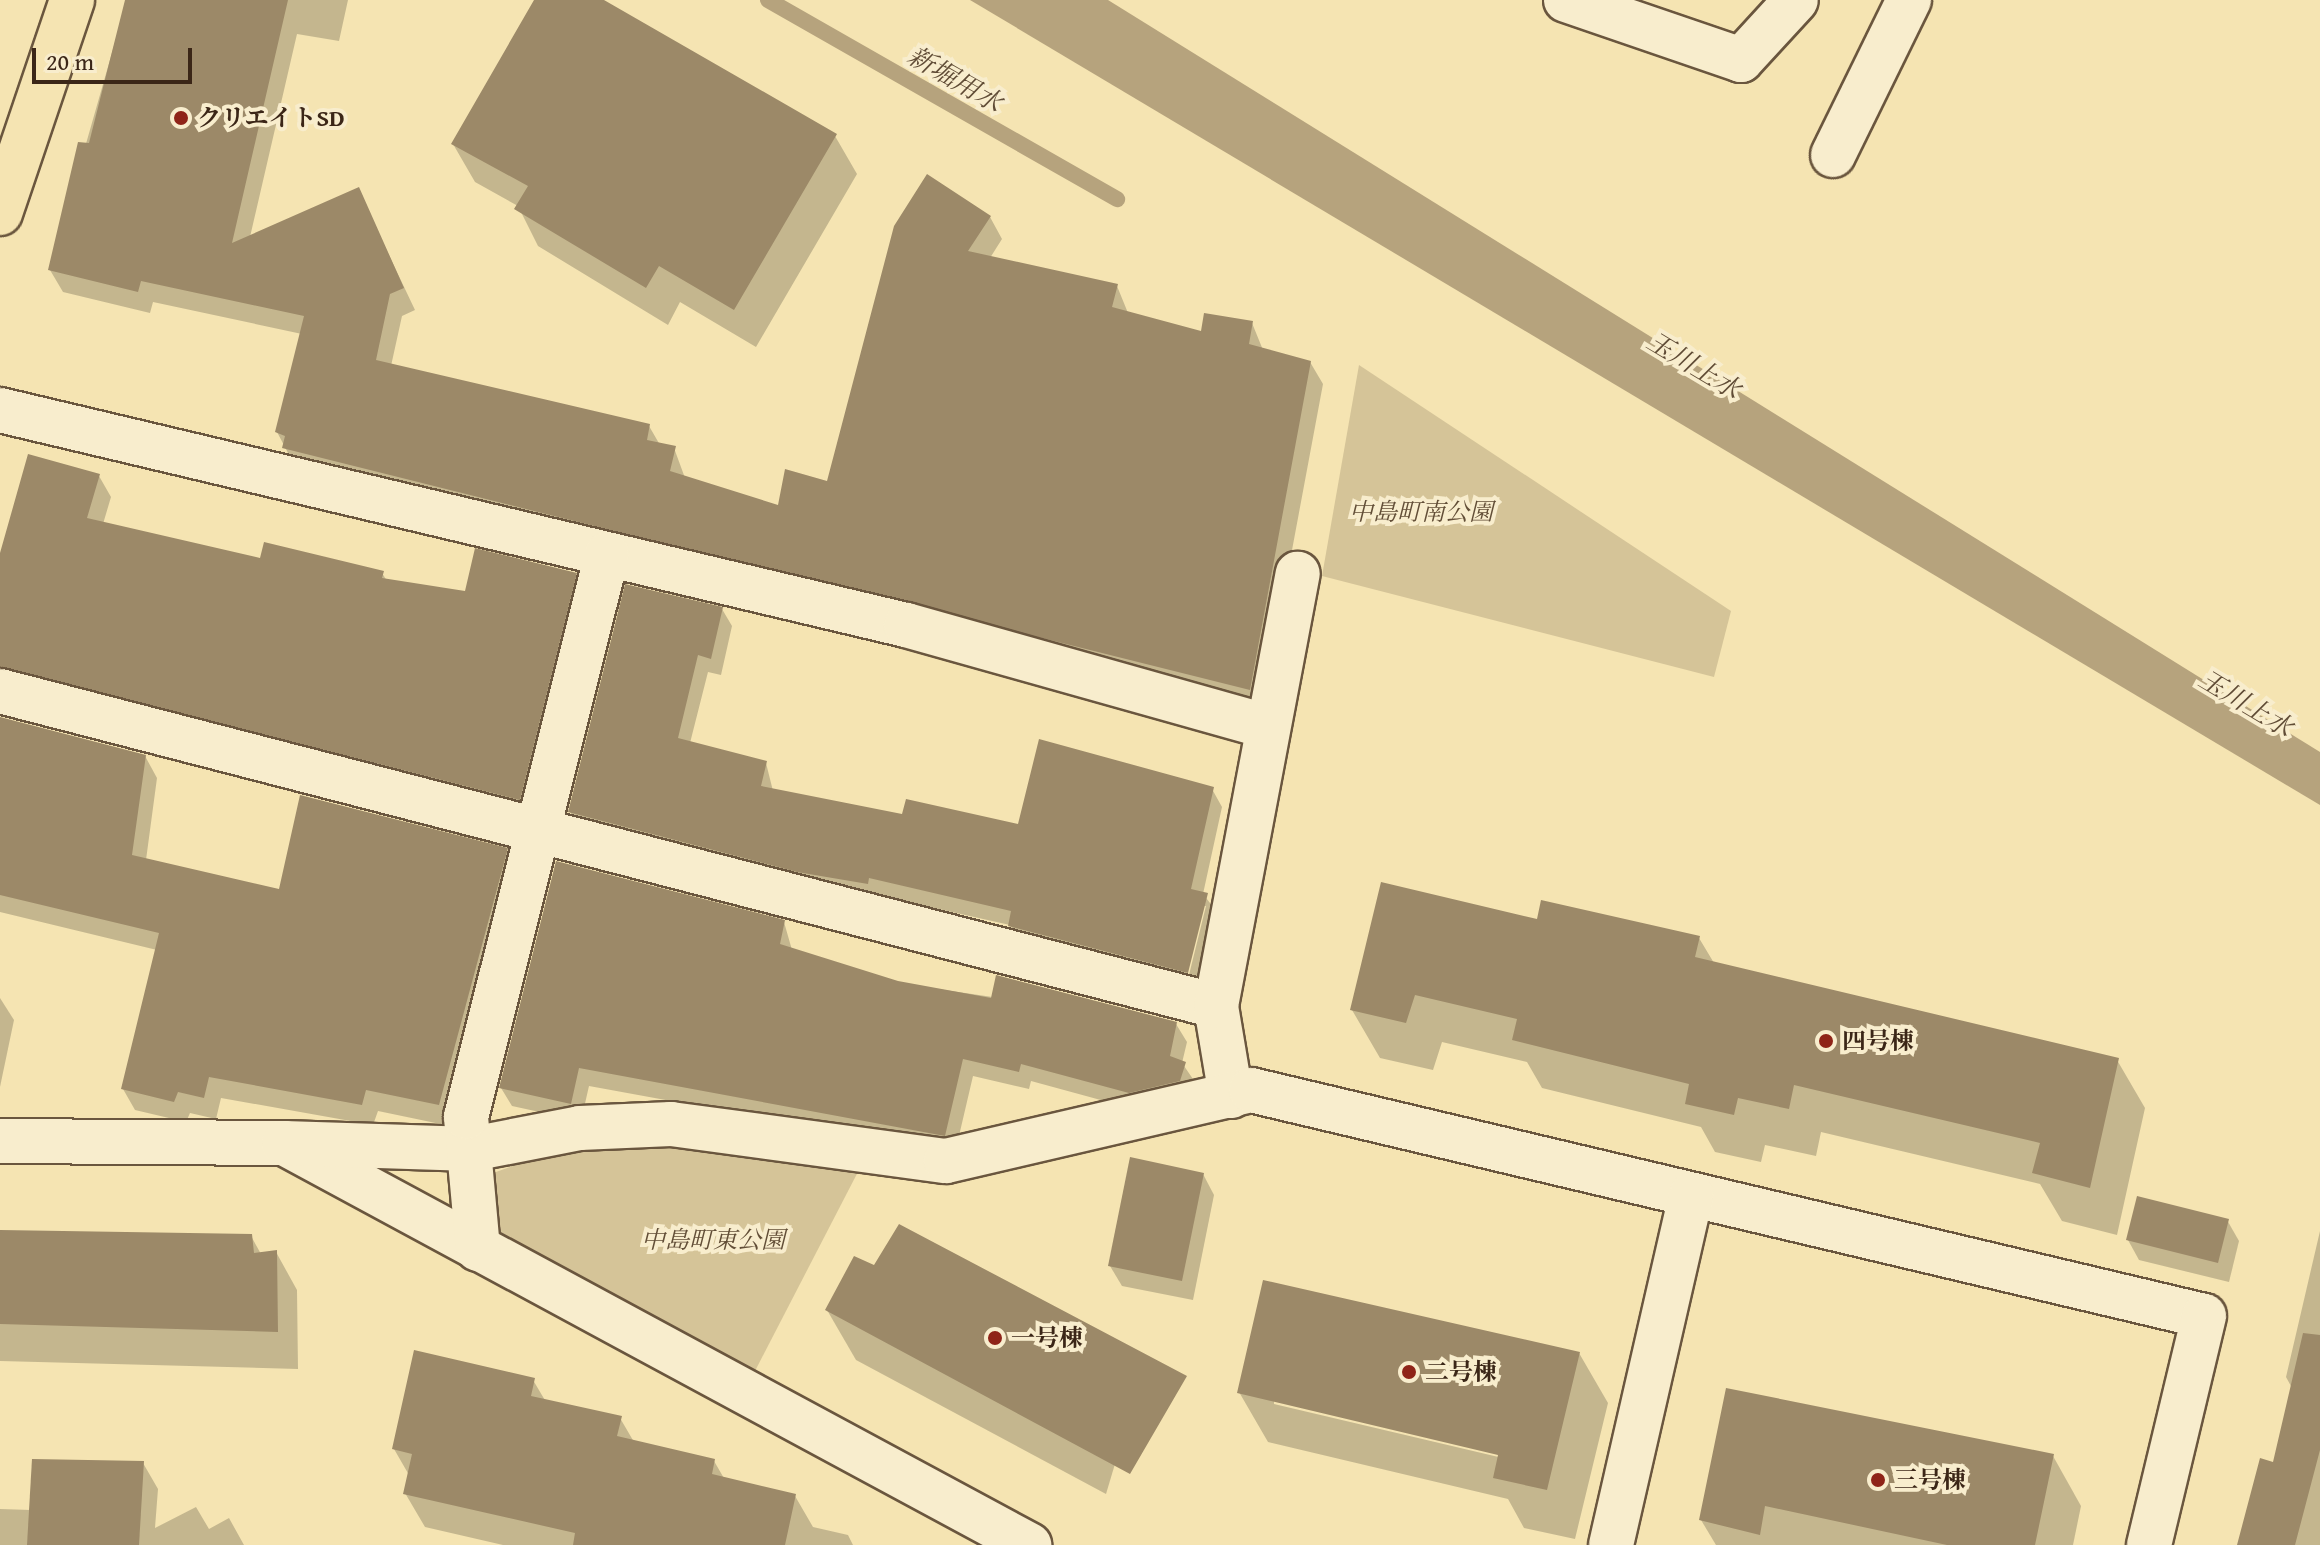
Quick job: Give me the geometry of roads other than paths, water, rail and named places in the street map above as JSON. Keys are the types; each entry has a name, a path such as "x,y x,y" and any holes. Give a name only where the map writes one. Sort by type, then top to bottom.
{"main road":[{"path":"0,213 72,0"}],"street":[{"path":"1566,0 1741,60 1796,0"},
{"path":"1833,155 1909,0"},
{"path":"0,410 906,625 1266,726"},
{"path":"478,1249 472,1149 466,1117 534,829 607,554"},
{"path":"1231,1096 1216,1006 1266,726 1298,574"},
{"path":"0,691 1216,1006"},
{"path":"0,1141 284,1143 472,1149 580,1128 671,1124 946,1161 1251,1090 2204,1316 2149,1545"},
{"path":"284,1143 1029,1545"},
{"path":"1611,1545 1691,1195"}],"water":[{"name":"玉川上水","path":"970,0 1108,0 2320,752 2320,805"}],"waterway":[{"name":"新堀用水","path":"768,0 1117,199"}],"place":[{"name":"クリエイトSD","path":"181,118"},
{"name":"四号棟","path":"1826,1041"},
{"name":"一号棟","path":"995,1338"},
{"name":"二号棟","path":"1409,1372"},
{"name":"三号棟","path":"1878,1480"}],"park label":[{"name":"中島町南公園","path":"1421,512"},
{"name":"中島町東公園","path":"713,1240"}]}
